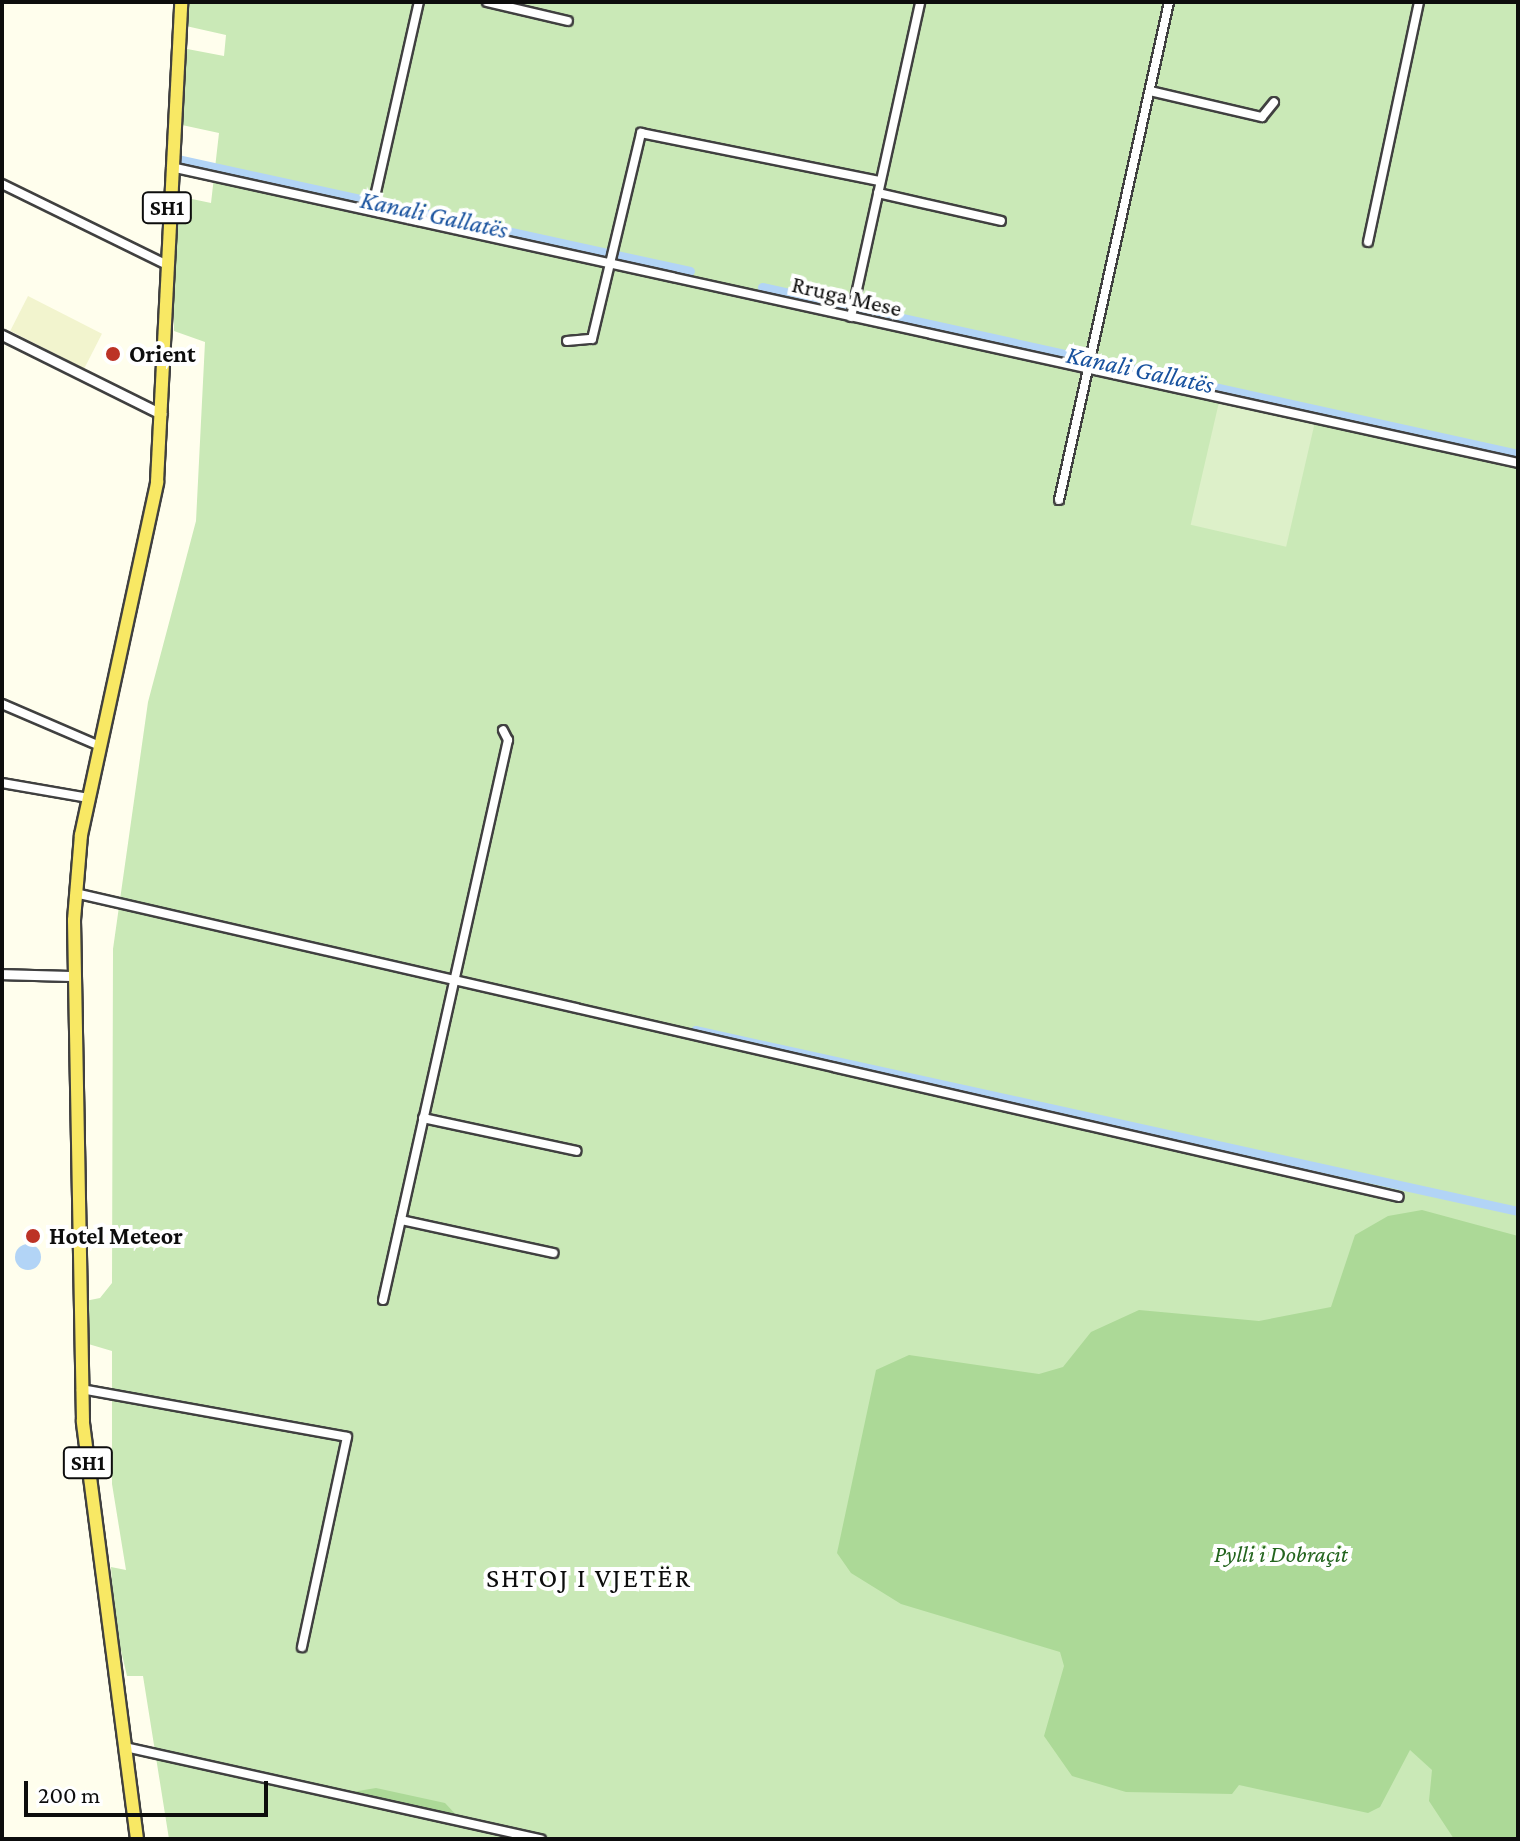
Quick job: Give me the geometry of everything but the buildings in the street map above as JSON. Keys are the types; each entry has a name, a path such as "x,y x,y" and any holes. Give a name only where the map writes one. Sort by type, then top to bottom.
{"main road":[{"name":"SH1","path":"72,976 75,893 122,649 152,515 161,414 168,167 181,2"},
{"name":"SH1","path":"122,649 95,744 72,865 72,976 81,1389 137,1839"}],"street":[{"path":"373,207 419,2"},
{"path":"487,2 568,21"},
{"path":"851,314 920,2"},
{"path":"1059,500 1169,2"},
{"path":"1368,242 1419,2"},
{"path":"1150,91 1262,117 1274,102"},
{"path":"567,341 592,339 641,133 880,181"},
{"name":"Rruga Mese","path":"168,167 373,207 1518,463"},
{"path":"2,184 165,264"},
{"path":"878,193 1001,221"},
{"path":"2,335 161,414"},
{"path":"2,704 95,744"},
{"path":"383,1300 508,740 503,730"},
{"path":"2,783 83,797"},
{"path":"75,893 421,969 452,983 1399,1197"},
{"path":"2,974 72,976"},
{"path":"423,1118 577,1151"},
{"path":"401,1220 553,1253"},
{"path":"81,1389 347,1437 302,1647"},
{"path":"125,1747 514,1836 541,1839"}],"green space":[{"path":"189,2 1518,2 1518,1839 169,1839 143,1676 127,1676 115,1625 111,1567 126,1570 112,1484 112,1351 85,1343 85,1301 100,1298 112,1283 113,949 148,702 196,521 205,342 174,331 173,195 211,203 219,133 182,125 185,87 178,85 182,48 224,56 226,35 186,26"},
{"path":"28,296 102,334 84,368 10,331"},
{"path":"1219,402 1314,424 1286,547 1191,525"},
{"name":"Pylli i Dobraçit","path":"1422,1210 1518,1236 1518,1839 1454,1839 1429,1801 1432,1770 1410,1750 1380,1807 1368,1813 1239,1785 1232,1794 1126,1792 1072,1776 1044,1736 1064,1666 1060,1652 901,1604 851,1573 837,1553 876,1370 909,1355 1039,1374 1063,1367 1091,1332 1139,1310 1259,1321 1331,1307 1355,1235 1388,1216"},
{"path":"376,1788 445,1803 459,1818 352,1792"}],"water":[{"path":"28,1244 37,1248 41,1257 37,1266 28,1270 19,1266 15,1257 19,1248"}],"waterway":[{"name":"Kanali Gallatës","path":"177,159 690,271"},
{"name":"Kanali Gallatës","path":"762,287 1518,454"},
{"path":"695,1030 1518,1211"}],"place":[{"name":"Orient","path":"113,354"},
{"name":"Hotel Meteor","path":"33,1236"}],"district":[{"name":"SHTOJ I VJETËR","path":"589,1578"}]}
